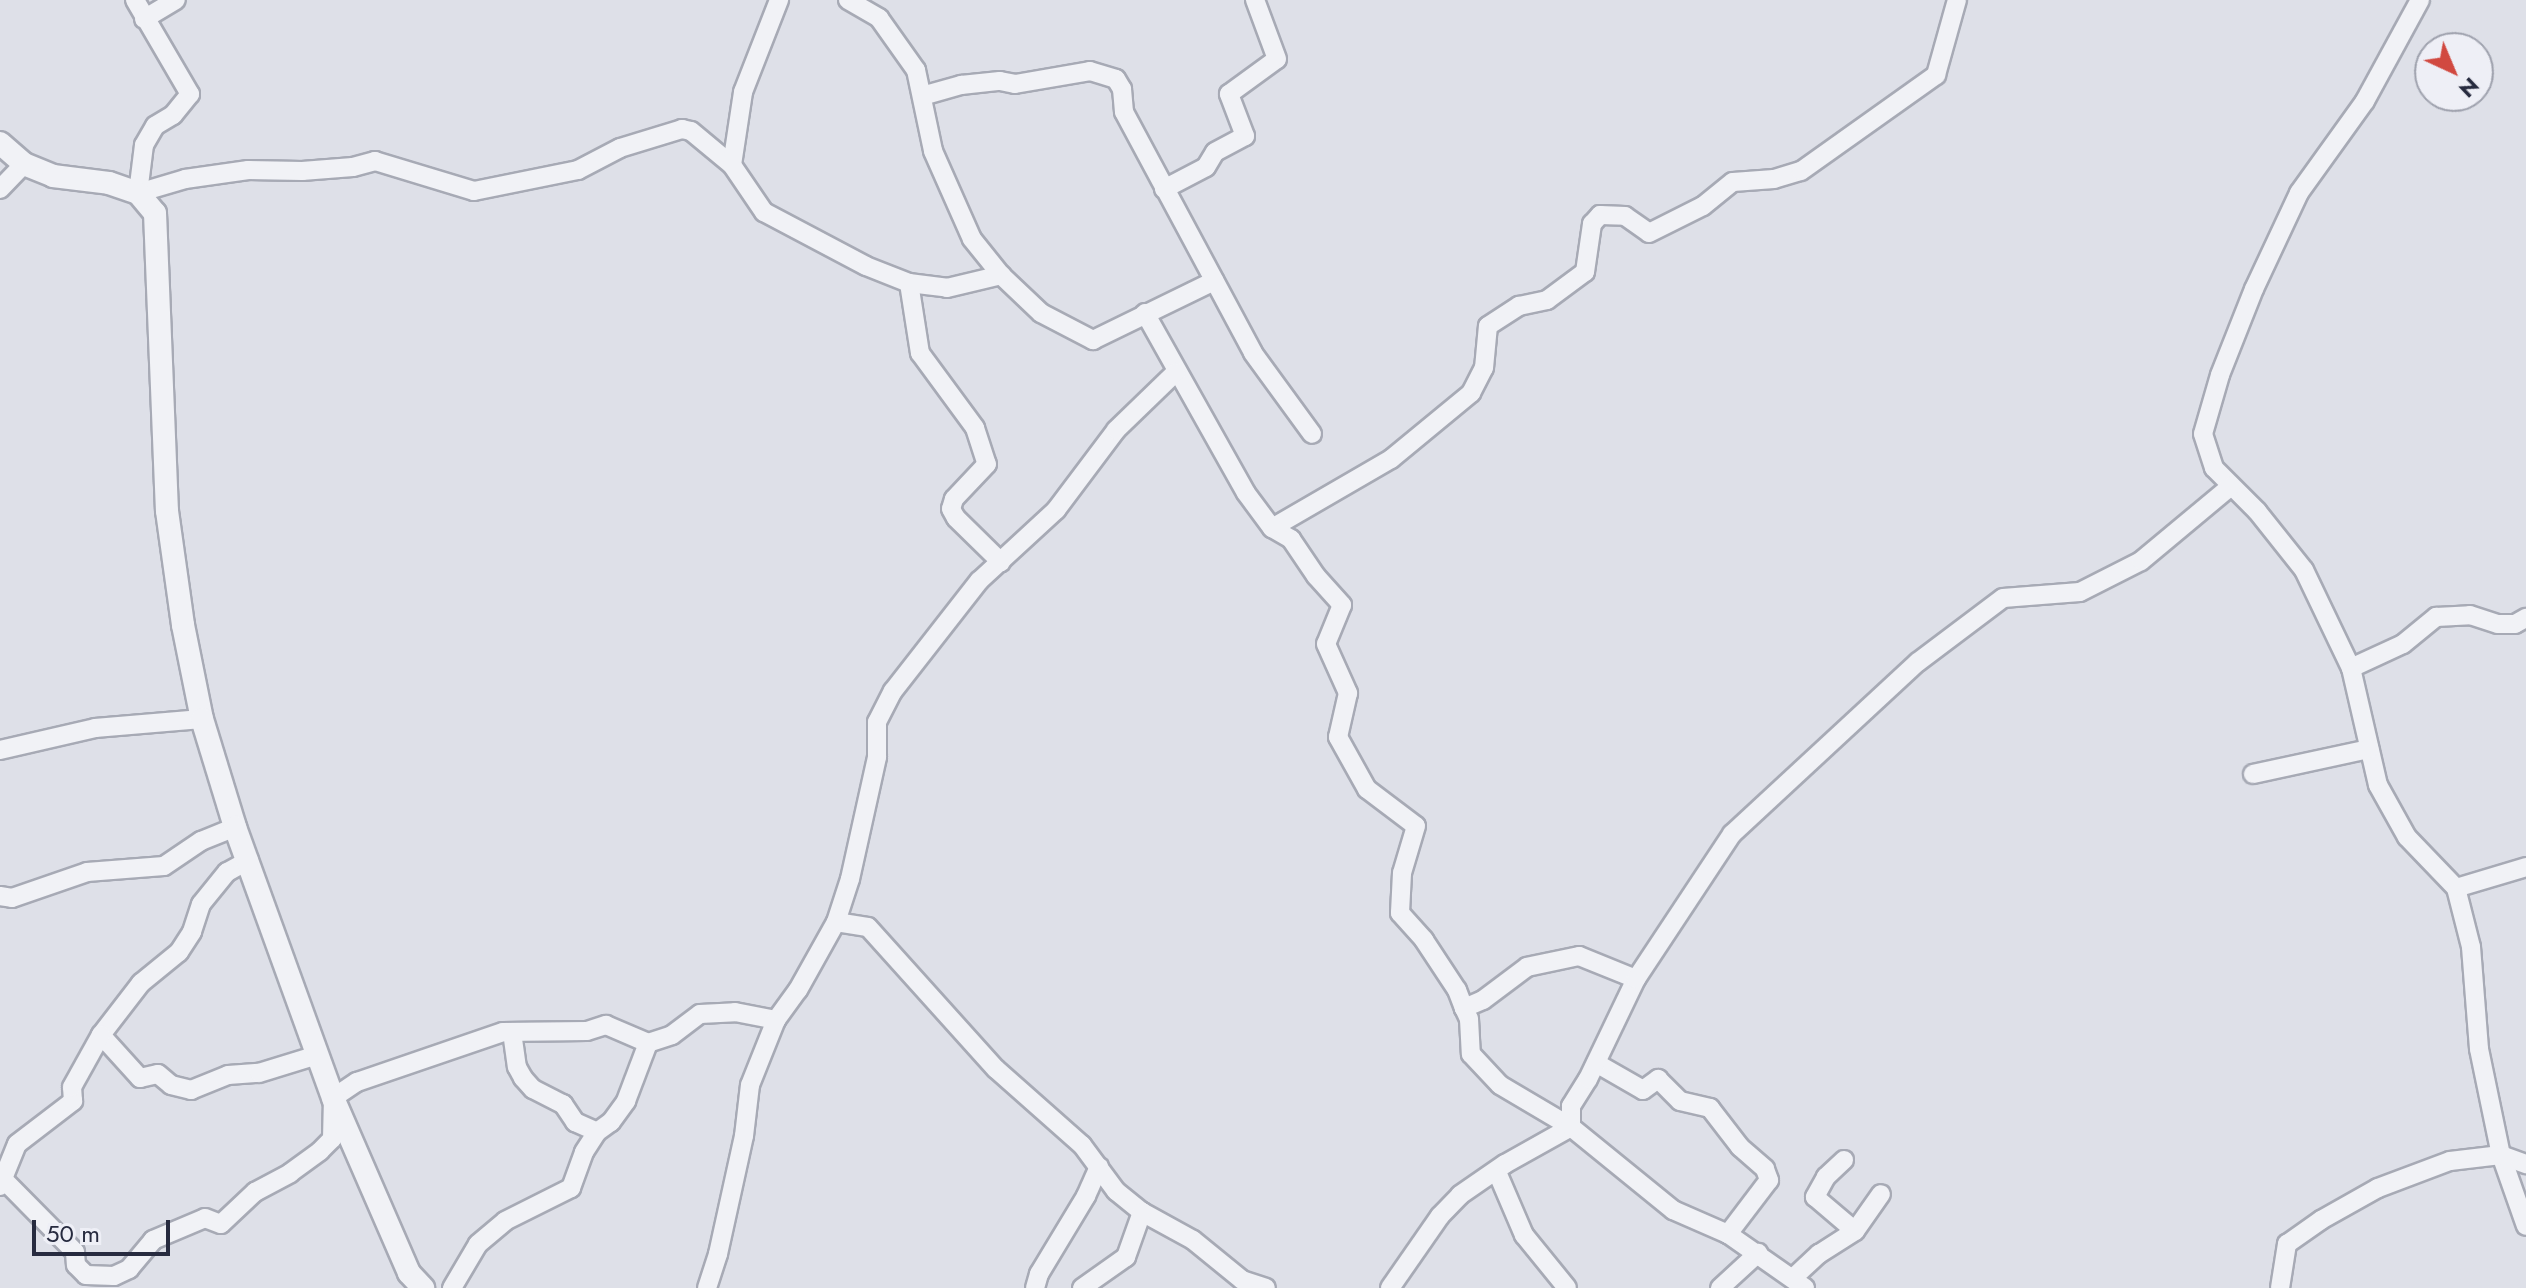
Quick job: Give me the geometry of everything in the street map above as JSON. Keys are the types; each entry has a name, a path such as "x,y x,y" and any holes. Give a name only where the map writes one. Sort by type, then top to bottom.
{"street":[{"path":"135,0 190,94 185,104 155,126 144,145 138,193"},
{"path":"144,19 176,0"},
{"path":"732,165 743,92 779,0"},
{"path":"848,0 879,18 900,43 916,70 933,151 962,217 985,259 1041,313 1093,340 1214,281"},
{"path":"1164,189 1206,167 1215,152 1245,136 1229,94 1277,59 1255,0"},
{"path":"1272,528 1391,459 1471,393 1484,368 1488,326 1519,306 1547,300 1585,272 1592,224 1600,215 1625,216 1649,233 1703,206 1733,182 1774,179 1801,171 1936,75 1957,0"},
{"path":"2420,0 2365,101 2299,193 2254,289 2220,375 2203,434 2214,468 2257,511 2304,570 2351,668 2378,785 2407,837 2456,888 2471,947 2479,1049 2501,1155 2526,1226"},
{"path":"922,96 961,85 1000,81 1015,84 1090,71 1116,79 1122,89 1124,112 1253,353 1312,434"},
{"path":"138,193 185,179 248,170 353,167 375,161 474,191 578,170 620,148 682,129 691,131 732,165 764,212 866,266 909,283 947,288 1001,275"},
{"path":"0,143 24,164 53,176 109,183 138,193 155,213 165,495 173,560 202,719 235,827 333,1098 409,1273 423,1288"},
{"path":"0,189 24,164"},
{"path":"909,283 920,353 975,428 987,464 954,499 951,509 956,518 1001,562"},
{"path":"1145,313 1246,493 1272,528 1291,539 1316,576 1342,605 1326,644 1331,661 1346,682 1348,693 1338,737 1367,789 1416,826 1402,873 1400,913 1424,940 1457,990 1469,1019 1471,1054 1500,1085 1571,1127 1673,1210 1728,1234 1800,1283 1819,1254 1855,1231 1881,1194"},
{"path":"707,1288 718,1254 744,1136 750,1085 776,1020 798,990 836,922 850,879 877,757 877,722 893,691 979,581 1056,510 1116,430 1176,372"},
{"path":"1571,1127 1571,1106 1596,1063 1636,979 1732,834 1918,662 2003,598 2080,592 2141,561 2231,486"},
{"path":"2351,668 2403,644 2436,617 2470,615 2498,624 2515,624 2526,618"},
{"path":"0,750 95,728 202,719"},
{"path":"2253,774 2369,749"},
{"path":"0,896 12,898 87,872 164,866 201,841 235,827"},
{"path":"249,860 227,872 201,904 192,932 179,952 141,983 101,1035 72,1087 73,1101 17,1144 2,1183 61,1235 75,1252 76,1265 86,1275 114,1276 129,1269 153,1240 205,1218 221,1224 255,1192 290,1173 320,1151 332,1139 333,1098"},
{"path":"2456,888 2526,867"},
{"path":"836,922 868,927 996,1069 1082,1145 1116,1191 1142,1212 1193,1240 1240,1284 1266,1288"},
{"path":"1464,1008 1483,1000 1527,967 1579,956 1636,979"},
{"path":"333,1098 357,1082 419,1063 453,1048 512,1032 587,1031 606,1025 648,1043 672,1035 700,1014 735,1012 776,1020"},
{"path":"512,1032 517,1067 523,1078 533,1089 563,1104 575,1122 597,1132"},
{"path":"101,1035 140,1078 158,1074 171,1085 191,1090 228,1075 259,1073 317,1055"},
{"path":"452,1288 462,1276 478,1244 487,1236 505,1221 571,1188 584,1152 597,1132 611,1122 626,1101 648,1043"},
{"path":"1596,1063 1643,1090 1658,1079 1680,1101 1710,1108 1740,1147 1765,1169 1769,1180 1728,1234"},
{"path":"1390,1288 1440,1216 1460,1195 1571,1127"},
{"path":"2280,1288 2287,1244 2321,1220 2378,1188 2450,1161 2501,1155 2526,1164"},
{"path":"1844,1160 1826,1177 1815,1197 1855,1231"},
{"path":"1035,1288 1039,1274 1086,1196 1099,1167"},
{"path":"1497,1172 1524,1235 1567,1288"},
{"path":"1082,1288 1126,1257 1142,1212"},
{"path":"1720,1288 1758,1253"}]}
